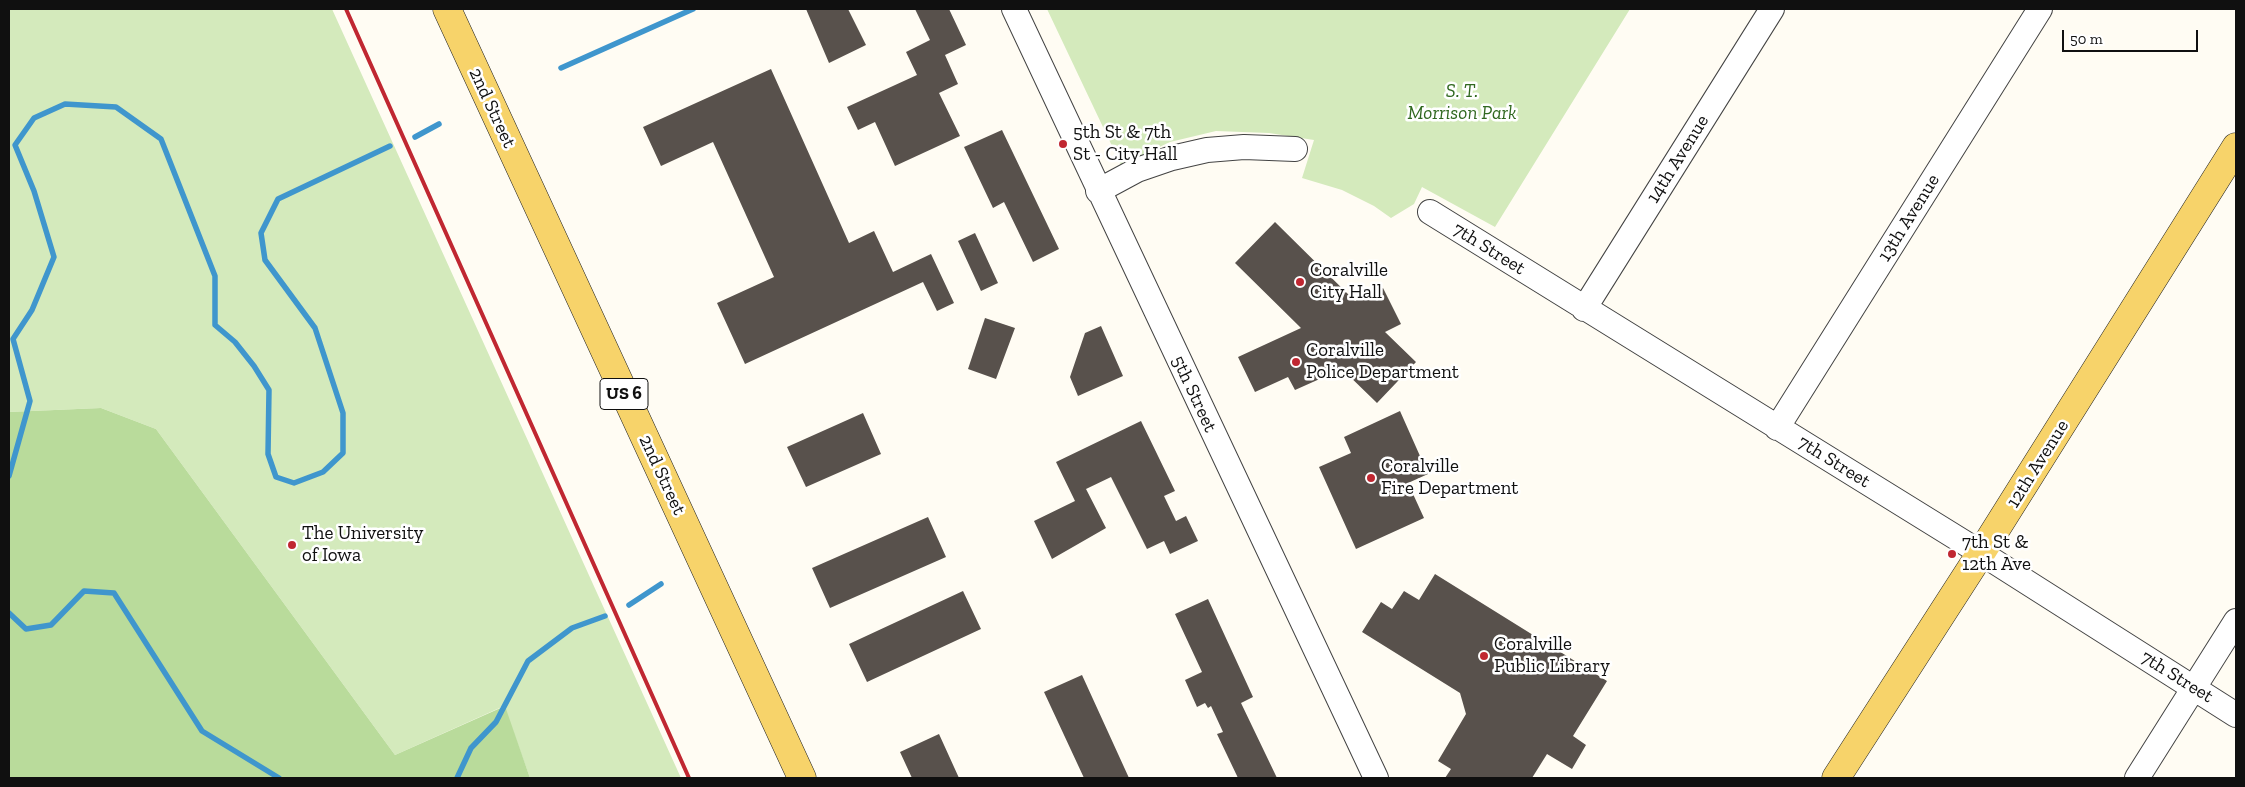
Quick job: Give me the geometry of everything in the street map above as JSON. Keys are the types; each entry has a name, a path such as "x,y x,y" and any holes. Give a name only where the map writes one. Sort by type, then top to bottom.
{"main road":[{"name":"2nd Street","path":"446,9 802,778"},
{"name":"12th Avenue","path":"1836,778 1981,554 2236,147"}],"street":[{"name":"5th Street","path":"1014,9 1098,191 1376,778"},
{"name":"14th Avenue","path":"1584,309 1772,9"},
{"name":"13th Avenue","path":"1777,428 2040,9"},
{"path":"1098,191 1138,170 1172,158 1207,150 1244,147 1296,149"},
{"name":"7th Street","path":"1430,212 1981,554 2236,715"},
{"path":"2137,778 2236,621"}],"green space":[{"name":"The University of Iowa","path":"9,9 332,9 681,778 530,778 504,706 395,755 156,429 101,408 9,412"},
{"name":"S. T. Morrison Park","path":"1047,9 1630,9 1495,227 1422,187 1414,204 1391,218 1374,206 1342,190 1302,178 1314,140 1269,133 1216,131 1170,142 1121,165"},
{"path":"101,408 156,429 395,755 505,706 530,778 9,778 9,412"}],"building":[{"path":"806,9 848,9 866,45 829,63"},
{"path":"915,9 949,9 966,45 945,55 958,84 939,93 960,136 895,166 875,122 858,130 847,107 917,75 906,52 930,40"},
{"path":"771,69 849,243 874,231 893,272 931,254 954,303 937,311 923,282 745,364 717,303 774,277 713,142 661,166 643,127"},
{"path":"1002,130 1059,249 1033,262 1004,202 993,208 964,147"},
{"path":"1275,222 1355,301 1383,288 1401,324 1385,332 1416,362 1377,403 1342,369 1295,390 1288,377 1255,392 1238,357 1301,328 1235,263"},
{"path":"975,233 998,283 981,291 958,241"},
{"path":"985,318 1015,328 996,379 968,369"},
{"path":"1101,326 1123,376 1078,396 1070,377 1085,333"},
{"name":"Coralville Fire Department","path":"1400,411 1428,474 1408,483 1424,518 1356,549 1319,467 1351,453 1344,437"},
{"path":"863,413 881,454 806,487 787,447"},
{"path":"1141,421 1175,491 1164,496 1176,521 1186,516 1198,541 1170,554 1164,541 1147,549 1111,477 1086,489 1106,528 1052,559 1034,521 1075,501 1056,462"},
{"path":"928,517 946,557 830,608 812,568"},
{"name":"Coralville Public Library","path":"1435,574 1607,681 1573,736 1586,745 1572,769 1547,754 1532,778 1445,778 1451,769 1438,761 1466,714 1460,693 1362,632 1381,602 1392,609 1404,591 1419,600"},
{"path":"963,591 981,629 867,682 849,644"},
{"path":"1208,599 1253,697 1241,703 1277,778 1238,778 1217,734 1223,732 1211,706 1208,708 1205,703 1197,707 1185,680 1202,672 1175,614"},
{"path":"1082,675 1129,778 1084,778 1044,692"},
{"path":"939,734 959,778 912,778 900,752"}],"waterway":[{"path":"561,68 693,9"},
{"path":"9,476 30,401 13,339 32,310 54,257 34,191 15,145 34,118 65,104 116,107 161,139 215,276 215,325 235,342 254,366 269,390 268,454 276,477 294,483 323,472 343,453 343,413 315,328 265,260 261,233 278,199 390,146"},
{"path":"415,137 439,124"},
{"path":"629,605 661,584"},
{"path":"9,613 26,629 51,625 84,591 114,593 202,731 279,778"},
{"path":"457,778 471,748 496,722 528,661 572,628 605,616"}],"railway":[{"path":"346,9 689,778"}],"place":[{"name":"5th St & 7th St - City Hall","path":"1063,144"},
{"name":"Coralville City Hall","path":"1300,282"},
{"name":"Coralville Police Department","path":"1296,362"},
{"name":"Coralville Fire Department","path":"1371,478"},
{"name":"The University of Iowa","path":"292,545"},
{"name":"7th St & 12th Ave","path":"1952,554"},
{"name":"Coralville Public Library","path":"1484,656"}]}
